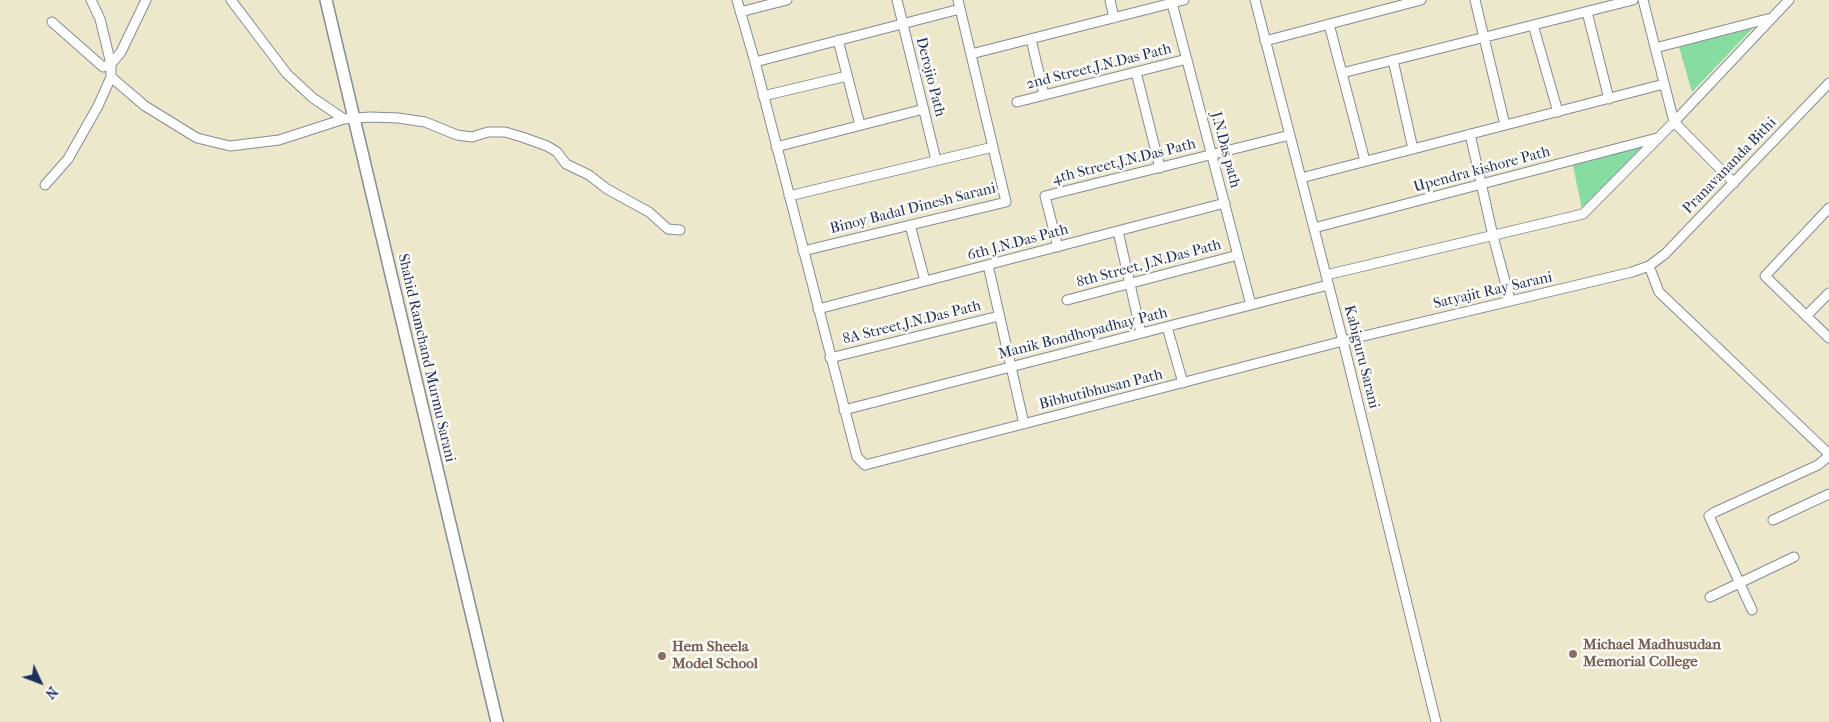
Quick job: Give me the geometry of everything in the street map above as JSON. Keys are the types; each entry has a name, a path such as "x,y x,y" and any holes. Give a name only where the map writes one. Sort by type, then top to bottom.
{"street":[{"path":"45,185 68,159 98,106 111,77 111,64 100,19 91,0"},
{"path":"52,22 103,66 111,64 121,52 146,0"},
{"path":"231,0 287,74 313,98 349,119"},
{"name":"Shahid Ramchand Murmu Sarani","path":"326,0 349,119 496,722"},
{"path":"737,0 844,410"},
{"path":"740,12 787,0"},
{"name":"Derojio Path","path":"897,0 936,160"},
{"path":"1110,0 1114,18"},
{"path":"971,54 1184,0"},
{"name":"Kabiguru Sarani","path":"1255,0 1343,341 1436,722"},
{"path":"1265,40 1421,0"},
{"path":"1475,0 1505,125"},
{"path":"1342,73 1633,0"},
{"path":"1643,0 1674,122 1734,183"},
{"path":"1326,276 1583,214 1674,122 1789,0"},
{"name":"J.N.Das path","path":"1172,3 1251,305"},
{"path":"754,62 903,24 959,5"},
{"name":"Binoy Badal Dinesh Sarani","path":"803,251 1006,202 959,5"},
{"path":"1587,12 1609,99"},
{"path":"1655,48 1772,18"},
{"path":"1329,24 1365,161"},
{"path":"1533,25 1558,112"},
{"path":"1031,39 1044,95"},
{"path":"838,40 860,126"},
{"name":"2nd Street,J.N.Das Path","path":"1017,102 1187,59"},
{"path":"1393,60 1413,149"},
{"path":"1136,72 1160,168"},
{"path":"763,96 847,76"},
{"path":"111,77 145,106 196,138 230,146 279,140 349,119 370,117 398,118 425,122 457,135 472,137 488,132 505,132 547,146 557,152 566,164 589,175 607,189 649,212 668,229 680,230"},
{"name":"Pranavananda Bithi","path":"1649,266 1665,254 1829,83"},
{"path":"1301,178 1664,84"},
{"path":"776,147 924,109"},
{"path":"1470,134 1493,236 1510,300"},
{"name":"4th Street,J.N.Das Path","path":"1058,247 1044,196 1290,135"},
{"name":"Upendra kishore Path","path":"1314,228 1658,138"},
{"path":"789,196 993,147"},
{"name":"6th J.N.Das Path","path":"818,309 1225,203"},
{"path":"1829,208 1764,276 1829,338"},
{"path":"910,225 925,281"},
{"path":"1118,231 1141,333"},
{"name":"8th Street, J.N.Das Path","path":"1067,300 1238,255"},
{"path":"988,265 1024,424"},
{"path":"1649,266 1659,292 1829,455 1818,465 1709,516 1752,610"},
{"name":"Satyajit Ray Sarani","path":"1343,341 1632,272 1649,266"},
{"name":"Manik Bondhopadhay Path","path":"844,410 1328,285"},
{"path":"1806,316 1829,293"},
{"name":"8A Street,J.N.Das Path","path":"830,358 999,316"},
{"path":"1167,327 1183,384"},
{"name":"Bibhutibhusan Path","path":"844,410 856,458 865,465 1343,341"},
{"path":"1772,520 1829,494"},
{"path":"1710,596 1794,557"}],"green space":[{"path":"1753,28 1692,92 1679,47"},
{"path":"1651,142 1583,214 1572,161"}],"place":[{"name":"Michael Madhusudan Memorial College","path":"1573,654"},
{"name":"Hem Sheela Model School","path":"662,656"}]}
